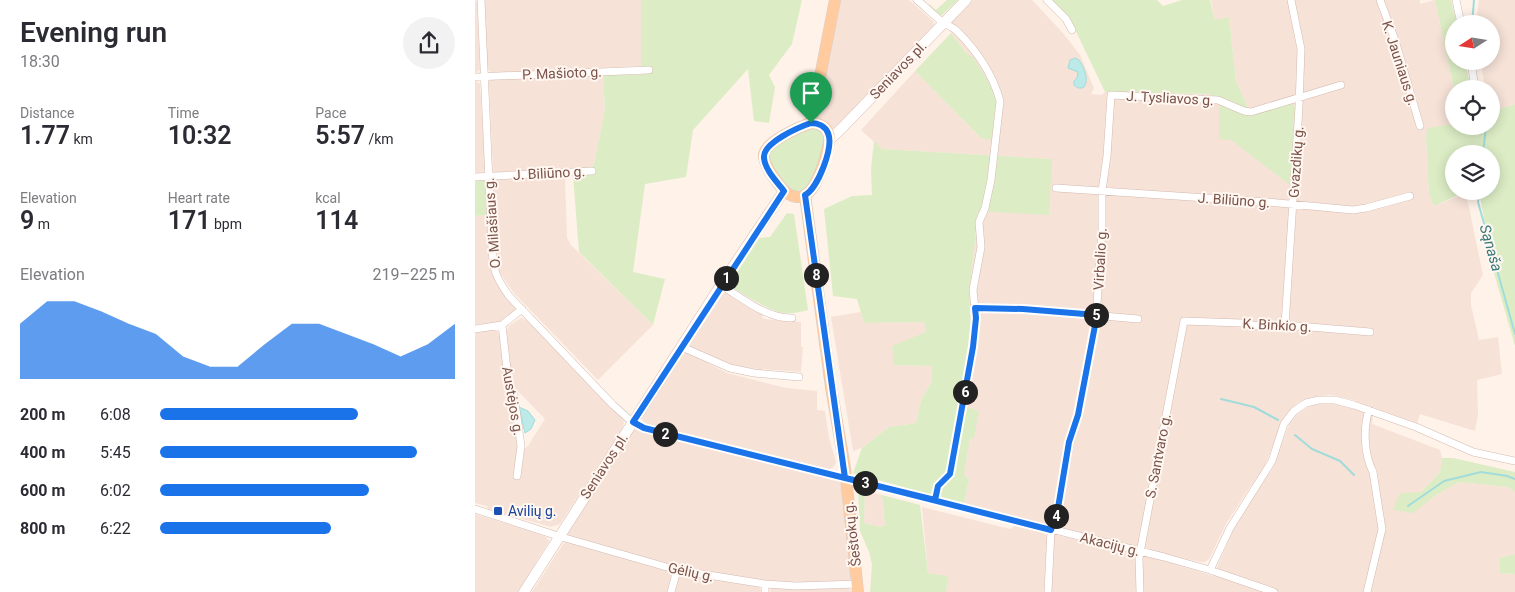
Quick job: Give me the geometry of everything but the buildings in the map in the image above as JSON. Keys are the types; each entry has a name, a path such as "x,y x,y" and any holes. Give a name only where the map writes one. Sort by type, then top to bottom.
{"main road":[{"path":"811,123 835,0"},
{"path":"811,123 817,123 825,128 829,140 817,183 811,191 805,195 797,196 790,195 784,191 765,163 765,151 774,142 811,123"},
{"name":"Šeštokų g.","path":"805,195 845,478 858,588"}],"street":[{"name":"O. Milašiaus g.","path":"481,0 493,266 497,277 509,296 613,405 633,422"},
{"path":"917,0 944,23 957,31 985,65 997,91 1000,108 991,180 985,208 979,222 981,248 973,290 976,318 973,347 950,474 938,486 935,500"},
{"name":"Seniavos pl.","path":"829,140 966,0"},
{"path":"1047,0 1066,19 1072,30"},
{"name":"Gvazdikų g.","path":"1285,325 1301,49 1291,0"},
{"name":"K. Jauniaus g.","path":"1380,0 1395,40 1420,126"},
{"path":"1456,0 1459,15"},
{"name":"P. Mašioto g.","path":"475,77 649,70"},
{"name":"J. Tysliavos g.","path":"1111,95 1219,100 1243,111 1251,112 1341,85"},
{"name":"Virbalio g.","path":"1048,592 1051,530 1058,508 1069,442 1078,415 1097,315 1102,230 1102,191 1107,156 1111,95"},
{"name":"J. Biliūno g.","path":"475,177 592,171"},
{"name":"J. Biliūno g.","path":"1055,188 1359,210 1410,196"},
{"name":"Seniavos pl.","path":"524,592 558,536 784,191"},
{"path":"721,285 769,313 778,317 792,318"},
{"path":"975,308 1023,309 1138,319"},
{"path":"475,329 502,325 522,309"},
{"name":"K. Binkio g.","path":"1184,320 1241,323 1265,327 1285,325 1370,332"},
{"name":"S. Santvaro g.","path":"1140,592 1140,551 1184,320"},
{"name":"Austėjos g.","path":"502,325 509,388 514,395 521,446 517,476"},
{"path":"682,347 730,368 754,374 799,377"},
{"path":"1210,570 1230,528 1272,461 1284,424 1295,411 1306,403 1319,400 1335,400 1416,427 1473,452 1515,461"},
{"path":"1367,592 1382,529 1373,472 1369,464 1367,449 1366,418 1369,410"},
{"name":"Akacijų g.","path":"633,422 644,428 1140,551 1210,570 1269,591"},
{"name":"Gėlių g.","path":"475,510 677,570 765,588 796,586 858,588"},
{"path":"671,592 677,570"}],"shaded area":[{"path":"475,0 477,1 480,70 475,73"},
{"path":"483,0 641,0 641,66 492,73 486,65"},
{"path":"838,0 909,0 933,21 934,25 839,124 834,128 830,128 819,119 819,114"},
{"path":"973,0 1032,0 1063,33 1080,55 1094,88 1091,94 1102,95 1105,92 1209,94 1220,98 1220,110 1251,114 1236,81 1229,17 1215,21 1211,0 1420,0 1420,4 1435,0 1445,47 1445,70 1450,70 1452,80 1445,80 1445,126 1428,129 1426,136 1429,194 1434,206 1449,200 1467,200 1483,275 1471,293 1471,305 1479,340 1498,337 1502,374 1477,380 1478,415 1475,431 1420,414 1417,423 1353,400 1331,395 1312,397 1297,403 1284,418 1263,470 1227,522 1209,559 1205,562 1129,546 964,504 969,479 964,474 970,439 979,411 959,405 971,326 969,296 978,210 1052,159 882,149 861,130 915,71 981,138 967,54 947,27"},
{"path":"1479,0 1515,0 1515,104 1500,109 1500,80 1484,80 1482,70 1500,70 1500,15 1477,15"},
{"path":"603,74 605,110 594,165 584,170 493,173 490,80"},
{"path":"475,80 480,84 485,168 483,172 475,174"},
{"path":"562,175 565,179 567,238 571,245 653,325 598,380 513,292 499,271 497,261 493,182 497,180"},
{"path":"487,215 489,262 494,276 517,309 500,322 475,325 475,216"},
{"path":"722,293 726,293 751,307 762,314 764,319 801,322 801,347 803,347 801,372 735,367 690,347 690,341"},
{"path":"861,312 864,323 924,322 926,332 894,365 931,366 932,381 921,400 916,423 889,427 862,448 853,451 831,317"},
{"path":"521,318 526,320 556,349 623,418 624,423 622,429 560,524 551,527 488,509 487,506 475,503 475,331 492,328 496,329 500,335 505,386 512,399 522,451 528,446 545,419 511,384 506,332 509,326"},
{"path":"687,352 727,373 786,388 817,391 817,410 825,411 829,438 836,462 834,466 825,471 647,426 643,423 642,415 681,355"},
{"path":"1322,403 1344,405 1373,416 1372,424 1440,450 1442,458 1440,472 1421,492 1436,495 1459,482 1508,487 1515,492 1515,554 1500,558 1500,573 1515,574 1515,592 1051,592 1053,536 1056,535 1155,558 1213,576 1238,520 1273,468 1290,422 1300,412"},
{"path":"637,429 838,479 841,482 852,576 850,580 846,583 758,581 674,566 567,535 565,533 633,430"},
{"path":"865,491 882,495 885,525 881,527 864,523"},
{"path":"922,507 1010,529 1016,525 1044,532 1047,538 1044,592 946,592 948,576 928,573"},
{"path":"475,514 527,530 546,537 549,541 518,592 475,592"},
{"path":"567,541 672,572 668,592 532,592 563,544"},
{"path":"680,572 759,586 762,592 674,592"},
{"path":"773,588 848,588 853,592 770,592"}],"green space":[{"path":"641,0 802,0 792,44 769,75 775,87 769,123 754,121 748,69 693,130 686,177 645,184 633,272 665,279 653,325 579,252 573,175 594,165 605,110 603,74 641,75"},
{"path":"947,0 958,0 941,16 929,7 929,4 936,10"},
{"path":"1052,0 1157,0 1163,6 1182,0 1210,0 1215,20 1229,17 1236,81 1251,114 1290,104 1293,104 1295,108 1290,185 1231,140 1219,139 1219,98 1209,94 1105,92 1070,19"},
{"path":"1435,0 1451,0 1455,15 1445,15 1445,47"},
{"path":"951,33 967,54 973,57 995,92 998,105 994,140 981,138 915,71"},
{"path":"1450,70 1467,70 1469,80 1452,80"},
{"path":"1515,104 1515,346 1494,273 1481,200 1500,200 1500,145 1445,145 1445,200 1447,200 1434,206 1429,194 1426,136 1428,128 1445,125 1445,135 1500,135 1500,109"},
{"path":"811,127 821,131 825,141 813,184 799,192 789,190 769,157 773,147"},
{"path":"874,141 882,149 1052,159 1049,215 978,211 969,296 971,326 959,405 979,411 974,438 970,439 964,474 969,479 964,504 853,473 862,448 889,427 916,423 921,400 932,381 931,366 894,365 892,346 926,332 924,322 864,323 857,299 833,296 824,209 852,196 872,195 871,169"},
{"path":"475,179 485,181 487,215 475,216"},
{"path":"787,213 794,214 808,310 784,313 756,302 728,285 759,238 770,237"},
{"path":"1442,458 1453,458 1515,472 1515,492 1508,487 1459,482 1436,495 1413,513 1394,510 1395,503 1401,493 1421,492 1440,472"},
{"path":"858,490 865,491 864,523 881,527 885,525 882,495 920,505 928,573 948,576 946,592 870,592 872,565 860,531"},
{"path":"1515,554 1515,574 1500,573 1500,558"}],"water":[{"path":"1075,58 1083,66 1086,82 1083,88 1078,88 1074,85 1078,72 1068,68 1070,60"},
{"path":"519,407 528,411 535,420 531,429 525,433"}],"waterway":[{"name":"Sąnaša","path":"1473,15 1474,0"},
{"name":"Sąnaša","path":"1484,145 1485,135"},
{"name":"Sąnaša","path":"1478,200 1515,334"},
{"path":"1221,399 1254,407 1278,420"},
{"path":"1295,435 1312,449 1340,461 1354,475"},
{"path":"1408,506 1444,481 1481,472 1515,479"}],"place":[{"name":"Avilių g.","path":"498,511"}],"route":[{"path":"811,123 817,123 822,126 829,136 829,144 817,183 805,195 845,478 935,500 938,486 950,474 973,347 976,318 975,308 1023,309 1097,315 1078,415 1069,442 1058,508 1051,530 644,428 633,422 784,191 765,163 765,151 770,144 811,123"}]}
